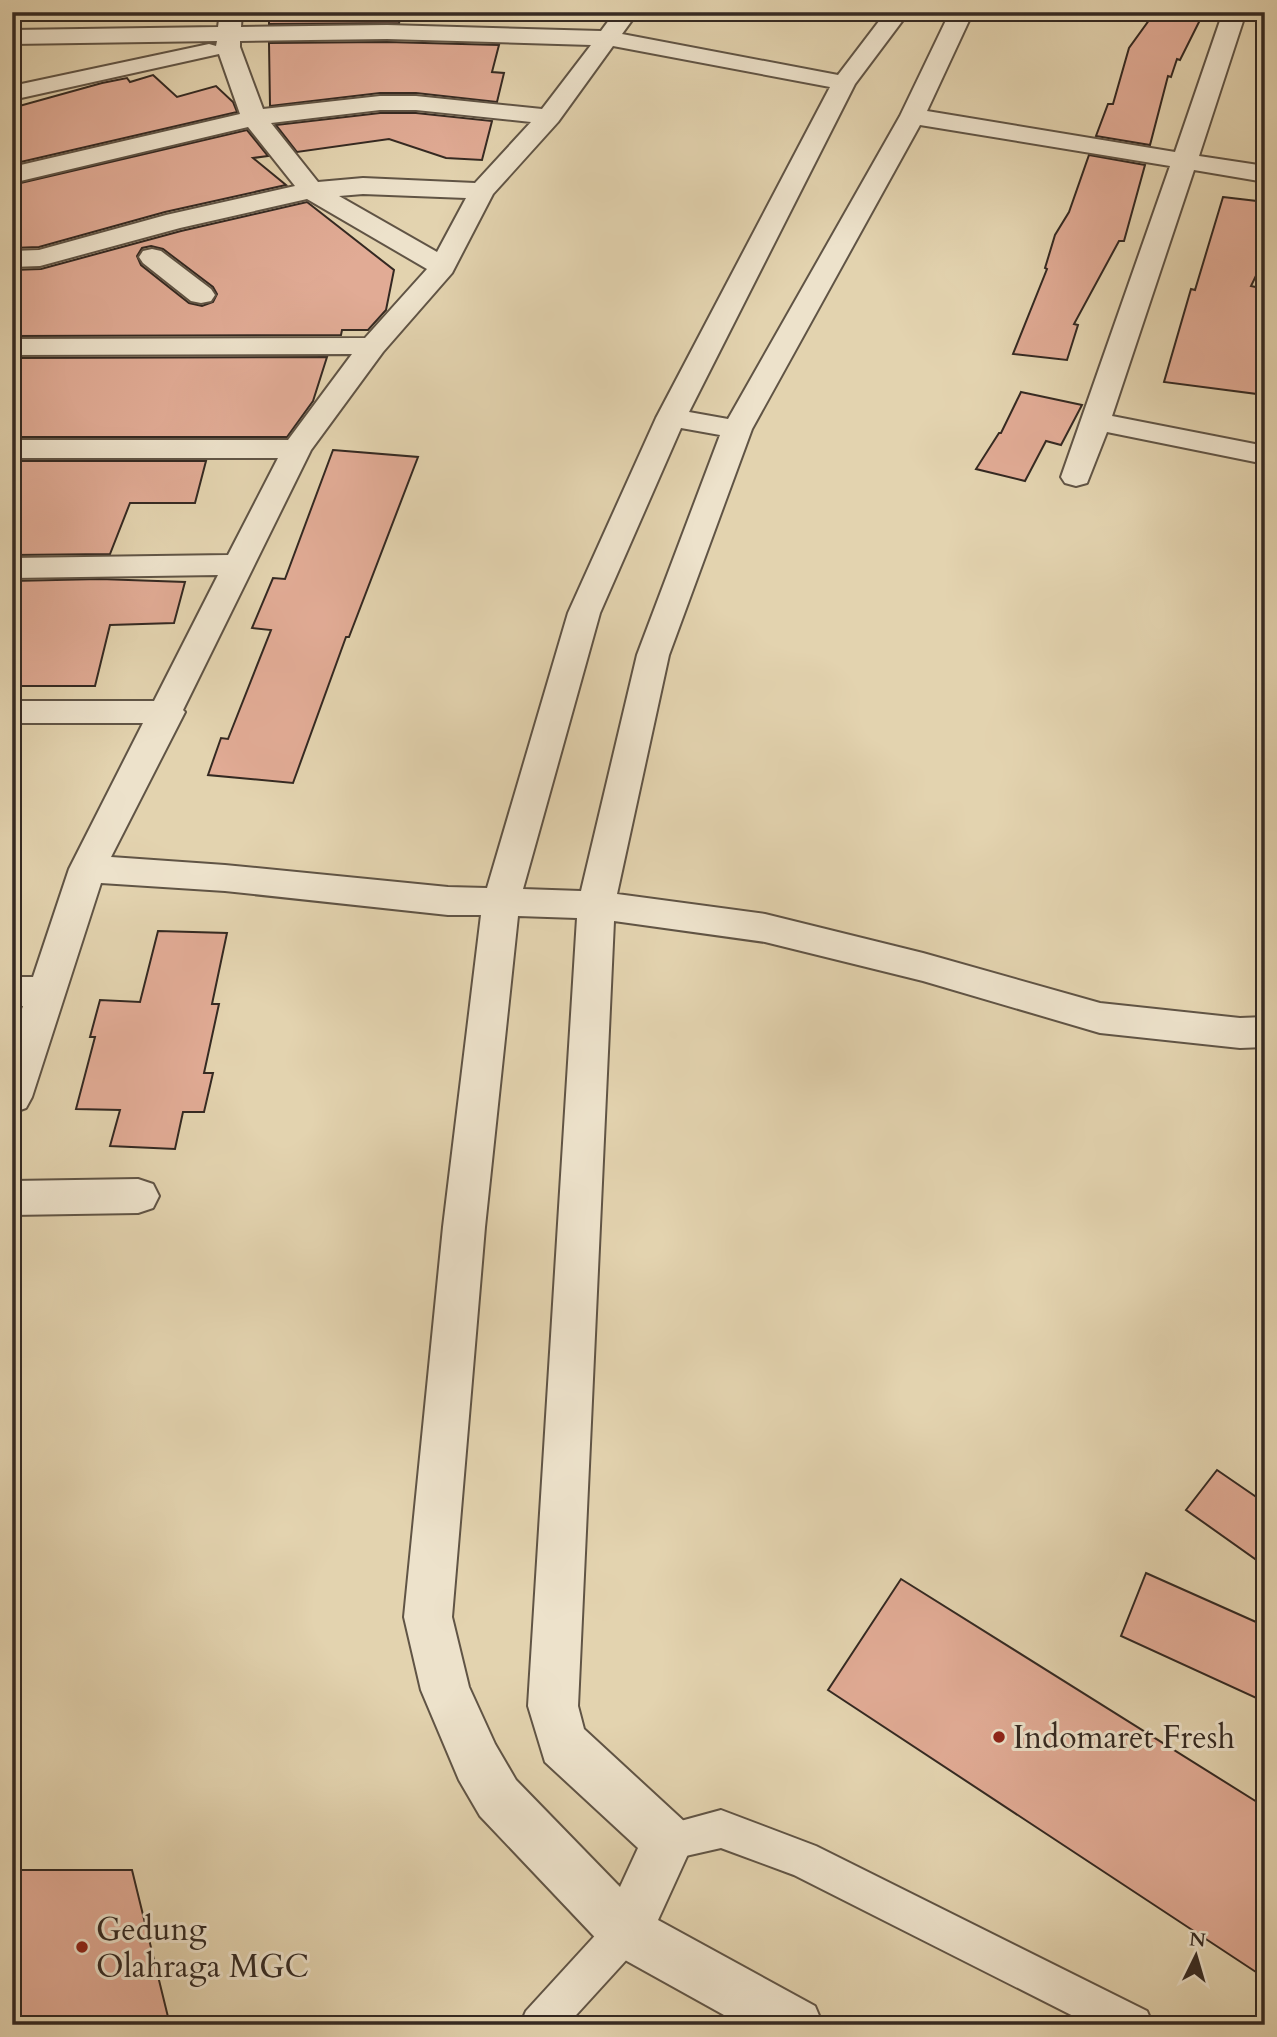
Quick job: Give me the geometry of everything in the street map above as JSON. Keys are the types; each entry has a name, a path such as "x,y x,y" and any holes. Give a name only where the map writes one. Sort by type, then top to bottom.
{"street":[{"path":"12,1097 30,992 87,869 297,449 373,346 443,267 482,191 549,117 627,12"},
{"path":"796,2025 626,1931 498,1798 477,1762 446,1690 428,1617 464,1227 500,904 584,613 671,418 844,83 898,12"},
{"path":"1076,477 1235,12"},
{"path":"626,1931 668,1841 563,1744 553,1706 596,905 653,655 737,429 912,116 954,13"},
{"path":"12,93 229,31"},
{"path":"229,31 254,118 311,190 443,267"},
{"path":"12,37 229,31 606,38 844,83"},
{"path":"12,175 254,118 380,103 416,103 549,117"},
{"path":"912,116 1265,174"},
{"path":"40,258 311,190 363,186 482,191"},
{"path":"152,257 175,222"},
{"path":"12,259 152,257 201,295"},
{"path":"12,347 373,346"},
{"path":"671,418 737,429"},
{"path":"1096,421 1265,456"},
{"path":"12,449 297,449"},
{"path":"12,568 239,565"},
{"path":"12,712 167,712"},
{"path":"87,869 225,878 500,904 596,905 765,928 923,967 1100,1018 1240,1033 1265,1032"},
{"path":"12,1198 138,1196"}],"lane":[{"path":"668,1841 721,1829 803,1860 1133,2025"},
{"path":"540,2025 626,1931"}],"building":[{"path":"269,12 402,12 399,23 269,24"},
{"path":"1155,12 1204,12 1180,60 1177,59 1171,77 1168,76 1150,145 1096,136 1108,104 1113,104 1129,48"},
{"path":"269,43 499,45 492,72 504,73 497,102 416,93 380,93 270,106"},
{"path":"153,75 177,97 216,86 233,102 237,112 12,164 12,108 102,83 127,78 130,82"},
{"path":"380,113 416,113 492,121 482,160 446,158 389,139 297,152 276,125"},
{"path":"247,130 268,156 253,158 286,185 165,212 39,247 12,248 12,185"},
{"path":"1089,155 1145,165 1124,241 1119,241 1074,324 1078,325 1067,360 1013,354 1047,269 1045,268 1055,235 1069,212"},
{"path":"1223,197 1265,202 1265,257 1251,286 1265,289 1265,395 1164,382 1191,289 1195,290"},
{"path":"307,202 394,270 386,310 368,330 342,330 341,335 12,336 12,270 41,269 181,231","holes":["151,246 163,249 213,287 217,294 213,302 202,306 189,303 141,265 137,256 142,248"]},
{"path":"327,357 313,401 287,437 12,437 12,358"},
{"path":"1021,392 1082,405 1061,445 1046,441 1025,481 976,469 1001,433"},
{"path":"333,450 418,457 349,637 346,637 293,783 208,775 221,738 228,739 271,630 252,628 273,578 285,579"},
{"path":"12,461 206,461 195,503 130,503 110,554 12,555"},
{"path":"100,579 185,582 174,623 110,625 95,686 12,686 12,581"},
{"path":"158,931 227,933 212,1004 219,1004 204,1073 213,1073 204,1112 183,1112 175,1149 110,1146 120,1110 76,1109 95,1037 90,1037 100,1000 140,1002"},
{"path":"1217,1470 1265,1503 1265,1566 1186,1510"},
{"path":"1146,1573 1265,1626 1265,1702 1121,1636"},
{"path":"901,1579 1265,1807 1265,1978 828,1690"},
{"name":"Gedung Olahraga MGC","path":"12,1870 132,1870 170,2025 12,2025"}],"place":[{"name":"Indomaret Fresh","path":"999,1737"},
{"name":"Gedung Olahraga MGC","path":"82,1947"}]}
